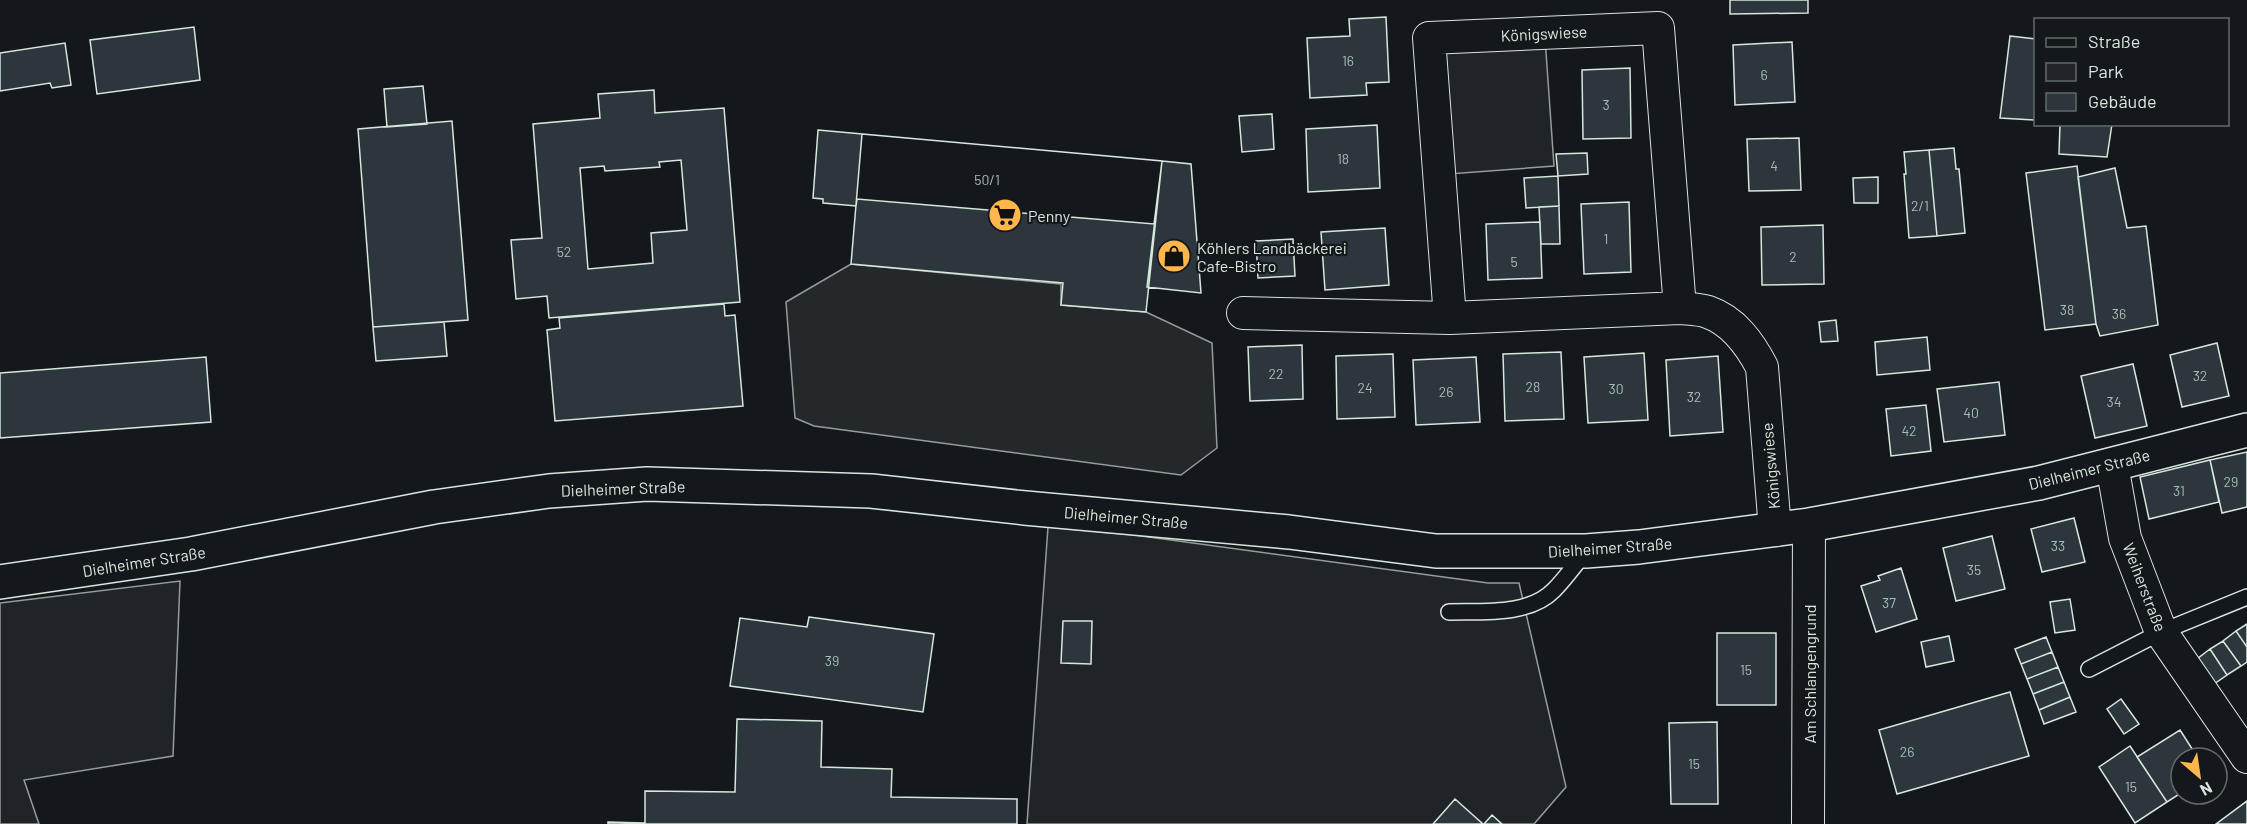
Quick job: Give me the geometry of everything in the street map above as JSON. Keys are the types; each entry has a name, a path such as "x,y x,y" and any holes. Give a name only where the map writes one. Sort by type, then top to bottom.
{"main road":[{"name":"Dielheimer Straße","path":"0,582 191,554 457,504 549,490 647,484 871,491 1290,532 1436,551 1586,551 1639,548 1809,525 2039,483 2247,430"}],"street":[{"name":"Königswiese","path":"1450,318 1429,38 1658,28 1680,308"},
{"name":"Königswiese","path":"1243,313 1450,318 1680,308 1707,312 1731,325 1750,344 1762,367 1775,530"},
{"name":"Weiherstraße","path":"2112,465 2125,538 2161,632 2247,757"},
{"name":"Am Schlangengrund","path":"1808,824 1809,525"}],"lane":[{"path":"1449,612 1527,606 1553,592 1586,551"},
{"path":"2089,669 2161,632 2247,597"}],"green space":[{"path":"1545,38 1554,166 1449,174 1439,47"},
{"path":"1048,527 1134,535 1488,583 1519,583 1566,787 1534,824 1027,824"},
{"path":"180,581 173,756 24,780 39,824 0,824 0,603"}],"shaded area":[{"path":"851,264 1061,284 1061,305 1146,312 1212,343 1217,448 1181,475 814,426 795,418 786,302"}],"building":[{"path":"1730,0 1808,0 1808,13 1730,14"},
{"path":"1386,17 1389,82 1366,83 1367,95 1310,98 1307,38 1350,36 1349,19"},
{"path":"194,27 200,80 97,94 90,40"},
{"path":"2010,36 2034,39 2034,120 2000,118"},
{"path":"1792,42 1795,102 1735,105 1733,45"},
{"path":"65,43 71,85 52,88 50,83 0,91 0,53"},
{"path":"1630,68 1631,138 1583,139 1582,70"},
{"path":"423,86 427,124 387,127 384,89"},
{"path":"654,90 655,113 724,108 740,302 549,318 547,296 516,299 511,240 542,238 533,124 600,118 598,94","holes":["681,160 687,230 651,233 653,263 588,269 580,168 604,166 605,171 660,167 659,162"]},
{"path":"1272,114 1274,149 1242,152 1239,116"},
{"path":"452,121 468,320 373,327 358,129"},
{"path":"1377,125 1380,188 1308,192 1306,129"},
{"path":"2060,126 2112,126 2107,157 2059,154"},
{"path":"818,130 1162,161 1154,224 857,199 856,206 823,203 823,199 813,198"},
{"name":"Penny","path":"862,134 1162,161 1146,312 1061,305 1063,283 851,264"},
{"path":"1799,138 1801,190 1749,191 1747,139"},
{"path":"1954,148 1956,169 1959,169 1965,233 1937,236 1929,150"},
{"path":"1929,150 1937,236 1909,238 1904,152"},
{"path":"1587,153 1588,174 1558,176 1556,154"},
{"name":"Köhlers Landbäckerei Cafe-Bistro","path":"1162,161 1191,164 1201,293 1147,287"},
{"path":"2077,166 2096,324 2045,330 2026,173"},
{"path":"2115,168 2127,228 2146,226 2158,325 2100,336 2096,324 2078,177"},
{"path":"1558,176 1559,206 1526,208 1524,178"},
{"path":"1878,177 1878,203 1854,203 1853,178"},
{"path":"1629,202 1631,272 1584,274 1581,204"},
{"path":"1559,206 1560,244 1541,244 1539,207"},
{"path":"1540,222 1542,278 1488,280 1486,224"},
{"path":"1823,225 1824,284 1762,285 1761,227"},
{"path":"1385,228 1389,285 1325,290 1321,232"},
{"path":"1293,239 1295,276 1258,278 1256,241"},
{"path":"724,304 725,316 735,315 743,406 555,421 547,330 560,328 559,318"},
{"path":"1836,320 1838,341 1821,342 1819,322"},
{"path":"444,322 447,356 376,361 373,327"},
{"path":"1927,337 1930,370 1877,375 1875,342"},
{"path":"2217,343 2229,396 2182,407 2170,355"},
{"path":"1302,345 1303,399 1250,401 1248,347"},
{"path":"1561,352 1564,419 1505,421 1503,354"},
{"path":"1644,353 1648,420 1588,423 1584,357"},
{"path":"1393,354 1395,417 1337,419 1336,356"},
{"path":"1718,356 1723,432 1670,436 1666,360"},
{"path":"206,357 211,422 0,438 0,373"},
{"path":"1476,357 1480,422 1416,425 1413,360"},
{"path":"2133,364 2147,426 2095,438 2081,376"},
{"path":"1999,382 2005,435 1944,442 1937,389"},
{"path":"1926,405 1931,451 1891,456 1886,409"},
{"path":"2247,452 2247,507 2222,513 2210,460"},
{"path":"2210,460 2219,502 2149,519 2140,477"},
{"path":"2074,518 2085,562 2042,572 2031,529"},
{"path":"1992,536 2005,589 1956,601 1943,548"},
{"path":"1901,568 1917,619 1876,632 1861,586 1880,580 1878,576"},
{"path":"2070,599 2075,630 2055,633 2050,602"},
{"path":"809,617 934,634 923,712 730,686 740,618 807,627"},
{"path":"1063,621 1092,621 1091,664 1061,663"},
{"path":"2247,624 2247,647 2236,631"},
{"path":"2236,631 2247,647 2247,662 2241,666 2223,641"},
{"path":"1717,633 1776,633 1776,705 1717,705"},
{"path":"1949,636 1954,661 1926,667 1921,642"},
{"path":"2046,637 2052,652 2021,664 2015,649"},
{"path":"2223,641 2241,666 2227,675 2210,649"},
{"path":"2210,649 2227,675 2214,684 2197,659"},
{"path":"2052,652 2058,667 2027,679 2021,664"},
{"path":"2058,667 2064,682 2033,694 2027,679"},
{"path":"2064,682 2070,697 2039,710 2033,694"},
{"path":"2010,692 2029,756 1897,794 1879,730"},
{"path":"2070,697 2076,712 2044,724 2039,710"},
{"path":"2121,699 2139,724 2124,734 2107,709"},
{"path":"737,719 822,721 821,767 892,769 891,797 1017,799 1017,824 608,824 608,822 645,823 645,791 735,792"},
{"path":"1717,722 1718,804 1671,804 1669,723"},
{"path":"2180,730 2190,746 2169,746 2169,801 2167,802 2137,757"},
{"path":"2130,746 2167,802 2135,823 2099,767"},
{"path":"1455,799 1483,824 1433,824"},
{"path":"2247,801 2247,824 2216,824"},
{"path":"1492,815 1502,824 1484,824"}],"place":[{"name":"Penny","path":"1005,215"},
{"name":"Köhlers Landbäckerei Cafe-Bistro","path":"1174,256"}]}
